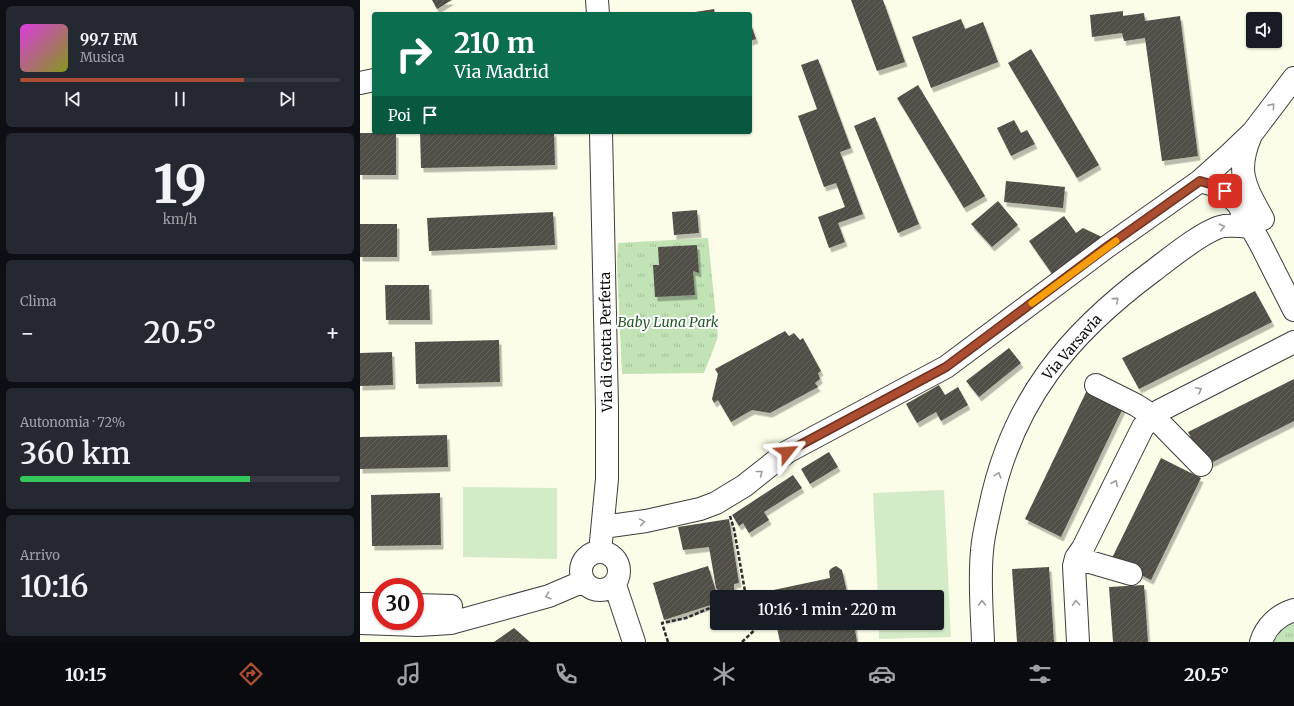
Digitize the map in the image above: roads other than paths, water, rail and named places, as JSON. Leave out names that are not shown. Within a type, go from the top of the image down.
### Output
[{"type":"street","points":[[597,0],[598,12]]},
{"type":"street","points":[[360,74],[372,75]]},
{"type":"street","points":[[603,527],[646,521],[700,509],[716,503],[744,486],[787,452],[946,367],[1108,246],[1200,181],[1252,132],[1294,78]]},
{"type":"street","points":[[360,83],[372,80]]},
{"type":"street","points":[[1252,132],[1247,144],[1242,171],[1249,193],[1292,295]]},
{"type":"street","name":"Via di Grotta Perfetta","points":[[600,552],[607,466],[601,134]]},
{"type":"street","points":[[1200,181],[1217,186],[1232,197],[1292,295]]},
{"type":"street","name":"Via Varsavia","points":[[982,642],[981,566],[983,540],[993,490],[1003,457],[1020,418],[1037,388],[1060,356],[1083,331],[1106,308],[1136,283],[1187,246],[1218,227],[1251,227]]},
{"type":"street","points":[[1078,642],[1074,566],[1076,558],[1083,548],[1143,427],[1159,410],[1294,342]]},
{"type":"street","points":[[1096,385],[1136,405],[1153,416],[1200,465]]},
{"type":"street","points":[[600,552],[614,557],[619,566],[620,575],[614,585],[604,591],[595,590],[587,586],[581,574],[582,564],[591,554],[600,552]]},
{"type":"street","points":[[1076,558],[1131,574]]},
{"type":"street","points":[[360,623],[404,625],[451,623],[549,596],[584,582]]},
{"type":"street","points":[[614,585],[634,642]]},
{"type":"street","points":[[360,605],[372,604]]},
{"type":"street","points":[[424,605],[451,606],[451,623]]},
{"type":"street","points":[[1260,638],[1278,617],[1294,610]]},
{"type":"park label","name":"Baby Luna Park","points":[[668,322]]}]
